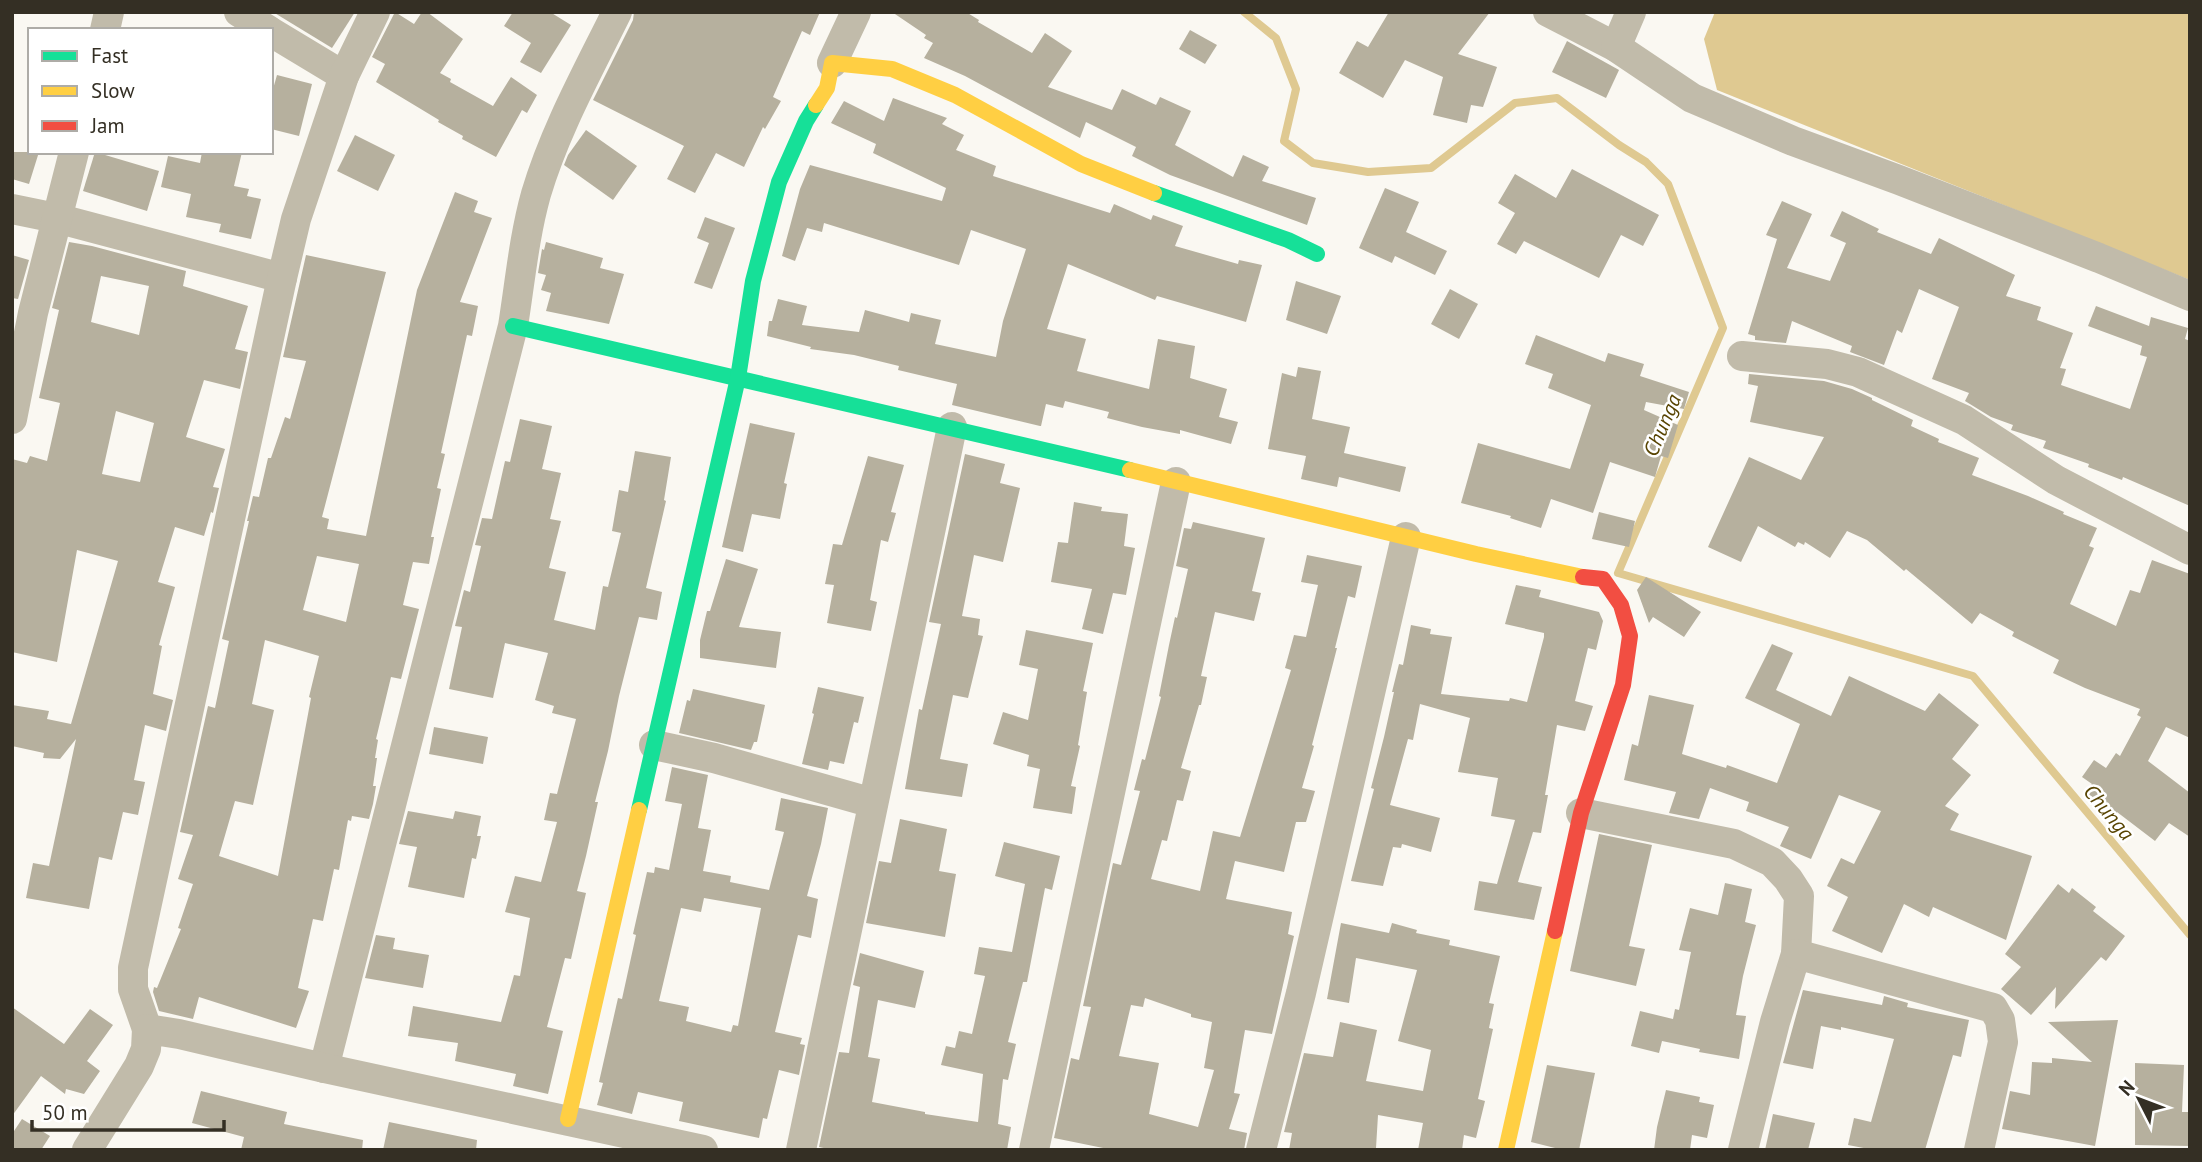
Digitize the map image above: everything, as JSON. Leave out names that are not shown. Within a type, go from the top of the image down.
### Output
[{"type":"street","points":[[239,12],[264,28]]},
{"type":"street","points":[[87,1150],[139,1066],[146,1049],[147,1029],[133,989],[133,968],[282,278],[296,219],[344,76],[374,12]]},
{"type":"street","points":[[324,1068],[513,326],[524,249],[536,194],[555,139],[617,12]]},
{"type":"street","points":[[568,1119],[738,379],[753,281],[779,182],[806,121],[827,88],[832,63],[856,12]]},
{"type":"street","points":[[1548,12],[1616,47],[1692,98],[1793,141],[1912,185],[2190,296]]},
{"type":"street","points":[[1616,47],[1631,12]]},
{"type":"street","points":[[273,33],[344,76]]},
{"type":"street","points":[[832,63],[880,67],[955,94],[1080,164],[1288,240],[1317,254]]},
{"type":"street","points":[[12,419],[33,313],[73,154]]},
{"type":"street","points":[[12,209],[56,218],[282,278]]},
{"type":"street","points":[[513,326],[952,426],[1406,537],[1603,579],[1621,605],[1630,636],[1623,685],[1581,813],[1506,1150]]},
{"type":"street","points":[[1742,356],[1827,364],[1858,372],[1965,420],[2056,480],[2190,551]]},
{"type":"street","points":[[801,1150],[952,426]]},
{"type":"street","points":[[1034,1150],[1176,482]]},
{"type":"street","points":[[1261,1150],[1301,993],[1406,537]]},
{"type":"street","points":[[654,745],[715,758],[873,803]]},
{"type":"street","points":[[1581,813],[1734,844],[1772,862],[1799,896],[1796,954],[1743,1150]]},
{"type":"street","points":[[1796,954],[1993,1008],[2000,1020],[2003,1042],[1979,1150]]},
{"type":"street","points":[[147,1029],[703,1150]]},
{"type":"shaded area","points":[[1715,12],[2190,12],[2190,280],[1717,90],[1704,39]]},
{"type":"building","points":[[273,12],[355,12],[332,48]]},
{"type":"building","points":[[395,12],[414,24],[422,12],[427,12],[463,39],[440,73],[451,79],[450,82],[493,106],[511,77],[537,95],[527,113],[522,110],[496,157],[462,139],[463,136],[438,122],[439,120],[376,82],[385,64],[372,57]]},
{"type":"building","points":[[513,12],[550,12],[571,25],[541,73],[520,62],[531,43],[504,26]]},
{"type":"building","points":[[634,12],[820,12],[810,35],[802,31],[773,97],[781,101],[765,129],[763,127],[744,167],[716,153],[695,193],[667,179],[684,146],[593,100],[633,20]]},
{"type":"building","points":[[892,12],[966,12],[979,20],[978,22],[1032,53],[1045,33],[1072,51],[1048,87],[1112,110],[1122,89],[1156,105],[1160,97],[1191,111],[1175,145],[1233,177],[1243,155],[1269,167],[1262,181],[1316,198],[1307,225],[1170,175],[1132,156],[1136,147],[1086,122],[1080,138],[965,76],[924,58],[933,43],[924,38],[926,35]]},
{"type":"building","points":[[1389,12],[1490,12],[1458,54],[1497,67],[1483,107],[1471,105],[1467,123],[1433,115],[1443,77],[1405,60],[1383,98],[1339,73],[1357,41],[1368,47]]},
{"type":"building","points":[[1190,30],[1217,45],[1205,64],[1179,49]]},
{"type":"building","points":[[1567,41],[1619,70],[1606,98],[1552,72]]},
{"type":"building","points":[[277,75],[312,84],[299,136],[273,130],[273,89]]},
{"type":"building","points":[[893,98],[947,118],[942,124],[964,135],[956,150],[996,166],[993,176],[1110,213],[1114,204],[1151,220],[1153,215],[1183,226],[1175,246],[1238,264],[1239,260],[1262,265],[1246,322],[1157,296],[1155,300],[1068,264],[1047,329],[1086,339],[1077,371],[1149,389],[1158,339],[1195,346],[1190,378],[1227,389],[1219,417],[1238,422],[1231,444],[1180,430],[1180,434],[1107,418],[1109,412],[1065,401],[1063,408],[1046,404],[1040,426],[952,405],[957,384],[898,370],[899,366],[854,355],[810,349],[811,347],[767,336],[769,321],[772,321],[778,299],[807,306],[802,325],[859,332],[865,310],[909,322],[911,313],[941,320],[935,344],[996,357],[1003,321],[1026,249],[971,230],[959,265],[824,223],[822,232],[807,228],[795,261],[782,256],[800,189],[810,165],[942,201],[946,188],[873,153],[876,144],[831,123],[844,101],[884,121]]},
{"type":"building","points":[[586,130],[637,166],[613,200],[564,165]]},
{"type":"building","points":[[355,135],[395,155],[378,191],[337,171]]},
{"type":"building","points":[[12,152],[38,154],[29,184],[12,179]]},
{"type":"building","points":[[94,154],[159,171],[147,211],[83,191]]},
{"type":"building","points":[[202,154],[242,154],[234,186],[249,189],[247,196],[261,199],[251,239],[219,232],[221,224],[186,217],[191,194],[161,187],[168,156],[200,163]]},
{"type":"building","points":[[1572,169],[1659,215],[1643,246],[1621,235],[1599,278],[1524,241],[1516,254],[1497,244],[1515,213],[1498,203],[1515,174],[1556,198]]},
{"type":"building","points":[[1385,188],[1419,202],[1406,232],[1447,251],[1435,275],[1395,256],[1392,263],[1359,248]]},
{"type":"building","points":[[455,192],[478,201],[474,212],[492,218],[460,302],[478,306],[472,336],[467,335],[441,453],[445,454],[437,488],[441,489],[431,537],[434,537],[429,564],[413,562],[403,605],[419,609],[401,679],[391,677],[376,739],[377,758],[373,786],[376,786],[373,804],[369,819],[352,816],[351,821],[348,820],[339,870],[334,869],[323,921],[313,919],[298,988],[309,991],[296,1028],[199,997],[193,1019],[159,1011],[154,987],[157,988],[181,929],[178,928],[193,884],[178,879],[193,835],[180,832],[208,706],[215,708],[229,641],[222,639],[247,521],[253,496],[259,497],[268,458],[271,458],[285,417],[290,419],[306,361],[283,357],[306,255],[386,272],[322,517],[329,519],[327,529],[366,536],[417,290]],"holes":[[[317,556],[359,564],[346,622],[303,610]],[[265,640],[319,656],[309,697],[311,698],[278,876],[219,856],[235,801],[253,805],[274,710],[252,704]]]},
{"type":"building","points":[[1782,201],[1812,214],[1787,268],[1830,281],[1846,243],[1830,236],[1842,211],[1879,229],[1877,232],[1931,254],[1939,238],[2015,275],[2006,296],[2041,307],[2037,320],[2073,333],[2060,368],[2066,369],[2061,385],[2130,409],[2147,357],[2140,355],[2142,346],[2088,326],[2096,306],[2149,326],[2151,317],[2188,328],[2185,339],[2190,341],[2190,506],[2123,477],[2122,480],[2088,467],[2089,464],[2043,448],[2046,441],[2011,430],[2013,425],[1991,417],[1965,401],[1969,393],[1932,379],[1959,307],[1919,289],[1902,333],[1897,330],[1884,365],[1850,352],[1852,346],[1792,321],[1786,343],[1755,340],[1755,336],[1748,334],[1777,239],[1766,235]]},
{"type":"building","points":[[705,217],[735,228],[712,289],[694,283],[709,243],[697,238]]},
{"type":"building","points":[[69,242],[186,271],[183,286],[248,306],[235,349],[248,352],[240,389],[204,380],[186,437],[225,449],[213,487],[219,488],[213,513],[211,512],[204,536],[175,527],[158,582],[175,587],[159,645],[162,646],[153,694],[173,700],[166,731],[145,725],[134,780],[145,782],[138,815],[123,812],[112,860],[99,857],[89,909],[26,898],[33,863],[49,866],[76,739],[60,759],[43,758],[44,753],[12,746],[12,705],[49,711],[47,719],[71,724],[118,561],[77,550],[57,662],[12,652],[12,459],[27,463],[30,456],[47,461],[60,403],[39,398],[59,310],[52,308]],"holes":[[[101,276],[149,286],[139,335],[91,322]],[[116,411],[154,423],[140,482],[102,474]]]},
{"type":"building","points":[[546,242],[603,258],[600,268],[624,274],[609,324],[546,311],[551,293],[541,290],[546,275],[538,273],[542,249],[544,250]]},
{"type":"building","points":[[12,255],[29,260],[18,299],[12,298]]},
{"type":"building","points":[[1296,281],[1341,296],[1327,334],[1286,320]]},
{"type":"building","points":[[1450,289],[1478,304],[1459,339],[1431,324]]},
{"type":"building","points":[[1536,335],[1605,362],[1608,353],[1644,364],[1640,376],[1689,392],[1684,409],[1646,402],[1644,410],[1678,425],[1668,458],[1661,456],[1655,477],[1610,462],[1593,513],[1551,499],[1541,528],[1510,518],[1511,516],[1461,503],[1478,443],[1570,469],[1591,405],[1548,388],[1553,374],[1525,364]]},
{"type":"building","points":[[1298,367],[1321,371],[1312,419],[1350,427],[1344,453],[1406,467],[1400,492],[1339,477],[1337,487],[1301,479],[1306,456],[1268,449],[1282,373],[1296,377]]},
{"type":"building","points":[[1749,374],[1824,381],[1852,389],[1913,420],[1911,426],[1939,439],[1938,442],[1979,458],[1972,475],[2028,496],[2097,528],[2089,546],[2094,548],[2070,604],[2116,626],[2130,590],[2140,593],[2152,560],[2190,574],[2190,738],[2166,727],[2148,761],[2190,793],[2190,837],[2169,823],[2155,841],[2117,812],[2114,817],[2083,795],[2092,784],[2082,777],[2094,760],[2106,768],[2116,753],[2120,756],[2141,717],[2137,715],[2140,709],[2053,673],[2059,660],[2012,636],[2014,632],[1980,613],[1972,624],[1867,540],[1847,531],[1830,558],[1805,542],[1804,545],[1798,542],[1795,547],[1758,526],[1741,562],[1708,547],[1749,457],[1801,480],[1824,437],[1750,422],[1758,386],[1748,384]]},
{"type":"building","points":[[520,419],[552,426],[542,469],[561,473],[550,519],[561,521],[549,568],[566,572],[554,620],[595,630],[603,586],[608,587],[621,533],[612,531],[619,490],[628,492],[635,451],[671,457],[664,500],[666,501],[646,588],[662,592],[657,620],[639,617],[619,696],[577,891],[586,893],[571,959],[565,958],[547,1027],[563,1031],[548,1094],[513,1086],[516,1074],[455,1061],[458,1043],[408,1036],[413,1006],[501,1022],[514,975],[520,976],[530,918],[505,912],[515,876],[541,882],[557,822],[544,820],[550,793],[557,794],[576,719],[552,713],[554,706],[535,700],[548,653],[505,643],[493,698],[449,689],[462,627],[455,626],[464,590],[470,592],[481,546],[475,545],[482,518],[492,519],[505,461],[510,462]]},
{"type":"building","points":[[750,423],[795,433],[784,483],[787,484],[780,519],[752,514],[743,552],[722,547]]},
{"type":"building","points":[[965,454],[1005,464],[1000,483],[1020,488],[1003,562],[974,555],[962,616],[980,619],[978,635],[983,636],[968,698],[953,695],[940,759],[968,764],[962,797],[905,789],[919,709],[922,710],[941,624],[929,622]]},
{"type":"building","points":[[868,456],[904,465],[891,512],[896,513],[888,542],[881,540],[870,600],[877,602],[871,631],[827,623],[834,585],[825,584],[833,544],[842,545]]},
{"type":"building","points":[[1074,502],[1102,507],[1101,511],[1128,514],[1124,546],[1135,548],[1126,595],[1113,593],[1103,634],[1082,629],[1092,589],[1051,582],[1058,542],[1068,543]]},
{"type":"building","points":[[1599,512],[1635,521],[1629,547],[1592,539]]},
{"type":"building","points":[[1193,522],[1265,538],[1252,591],[1261,593],[1254,621],[1215,612],[1201,676],[1207,677],[1201,705],[1181,768],[1191,771],[1183,801],[1177,800],[1167,841],[1162,840],[1151,879],[1200,891],[1213,831],[1240,837],[1291,670],[1285,668],[1294,635],[1306,637],[1318,585],[1301,582],[1307,555],[1362,566],[1355,598],[1348,596],[1302,788],[1315,791],[1306,822],[1296,822],[1284,872],[1235,861],[1226,899],[1292,912],[1288,934],[1294,936],[1272,1034],[1245,1030],[1234,1093],[1240,1094],[1229,1129],[1247,1133],[1244,1150],[1113,1150],[1054,1138],[1071,1058],[1079,1060],[1091,1007],[1083,1006],[1113,863],[1121,865],[1140,791],[1134,790],[1142,759],[1145,760],[1161,697],[1159,696],[1169,645],[1188,569],[1176,566],[1184,528],[1191,529]],"holes":[[[1145,998],[1191,1014],[1191,1017],[1212,1022],[1204,1068],[1214,1070],[1198,1127],[1149,1114],[1159,1063],[1119,1056],[1131,1005],[1143,1007]]]},
{"type":"building","points":[[726,559],[758,569],[739,627],[781,632],[776,668],[700,658],[700,640],[707,611],[710,611]]},
{"type":"building","points":[[1646,577],[1701,612],[1684,637],[1653,617],[1649,623],[1637,590]]},
{"type":"building","points":[[1516,585],[1541,590],[1539,597],[1599,612],[1603,621],[1596,650],[1588,648],[1575,701],[1593,706],[1585,731],[1557,725],[1541,833],[1533,832],[1518,882],[1542,887],[1534,920],[1474,910],[1479,881],[1497,884],[1515,820],[1491,816],[1498,778],[1458,772],[1470,718],[1420,704],[1413,740],[1408,739],[1390,805],[1440,818],[1431,852],[1402,844],[1401,848],[1393,847],[1383,886],[1351,881],[1374,789],[1371,788],[1392,692],[1399,664],[1403,665],[1411,625],[1431,629],[1430,634],[1452,637],[1441,694],[1509,701],[1510,698],[1527,702],[1544,633],[1505,624]]},
{"type":"building","points":[[1026,630],[1093,643],[1083,691],[1087,692],[1078,745],[1080,746],[1071,786],[1076,787],[1072,814],[1033,808],[1040,769],[1027,766],[1029,755],[993,744],[1003,712],[1028,720],[1038,669],[1019,665]]},
{"type":"building","points":[[1772,644],[1793,653],[1776,690],[1831,716],[1849,676],[1925,711],[1939,693],[1979,725],[1952,759],[1971,775],[1945,806],[1959,814],[1950,830],[2032,856],[2006,940],[1933,907],[1929,917],[1904,904],[1882,953],[1832,931],[1848,897],[1827,886],[1841,858],[1854,864],[1881,811],[1839,795],[1811,859],[1780,846],[1789,827],[1746,811],[1749,802],[1710,788],[1699,819],[1669,813],[1676,792],[1624,780],[1632,744],[1638,746],[1649,695],[1694,705],[1682,754],[1726,768],[1727,765],[1777,783],[1800,724],[1745,698]]},
{"type":"building","points":[[818,687],[864,697],[858,723],[854,722],[844,764],[830,761],[828,770],[802,764]]},
{"type":"building","points":[[693,689],[765,705],[757,742],[754,742],[751,750],[679,733],[687,700],[690,701]]},
{"type":"building","points":[[434,727],[488,737],[483,764],[429,754]]},
{"type":"building","points":[[672,767],[708,775],[698,828],[711,830],[703,871],[731,876],[730,882],[769,890],[784,832],[775,830],[781,798],[828,808],[807,896],[818,899],[811,938],[798,935],[775,1032],[802,1038],[800,1044],[805,1045],[799,1075],[779,1070],[767,1119],[763,1118],[759,1138],[679,1121],[683,1102],[638,1092],[632,1114],[597,1105],[603,1083],[599,1082],[618,998],[622,999],[647,872],[654,873],[655,867],[669,870],[682,804],[665,801]],"holes":[[[704,898],[761,908],[738,1026],[733,1025],[731,1032],[686,1021],[689,1007],[659,1001],[681,908],[701,912]]]},
{"type":"building","points":[[408,811],[453,819],[455,811],[481,816],[477,836],[481,836],[476,859],[472,858],[464,898],[408,887],[417,847],[399,844]]},
{"type":"building","points":[[900,819],[947,829],[939,871],[956,874],[945,937],[866,923],[879,861],[891,863]]},
{"type":"building","points":[[1599,834],[1652,845],[1629,946],[1645,949],[1636,986],[1570,971]]},
{"type":"building","points":[[1004,842],[1060,856],[1052,890],[1045,888],[1027,982],[1023,982],[1008,1042],[1016,1044],[1008,1080],[1003,1079],[998,1124],[1011,1127],[1007,1150],[833,1150],[819,1147],[839,1052],[849,1053],[860,987],[853,985],[860,953],[924,971],[915,1008],[878,1000],[868,1057],[880,1059],[872,1102],[978,1122],[983,1074],[941,1065],[946,1046],[955,1048],[959,1031],[972,1034],[985,976],[974,974],[979,947],[1012,952],[1025,884],[995,876]]},
{"type":"building","points":[[1725,883],[1752,889],[1745,922],[1756,925],[1736,1015],[1746,1016],[1739,1059],[1699,1052],[1700,1049],[1662,1041],[1659,1053],[1631,1046],[1640,1011],[1673,1019],[1675,1009],[1679,1010],[1691,952],[1679,950],[1690,908],[1718,915]]},
{"type":"building","points":[[2058,884],[2069,893],[2072,888],[2096,907],[2093,911],[2125,936],[2106,961],[2101,957],[2055,1009],[2056,987],[2031,1015],[2001,989],[2021,967],[2005,954]]},
{"type":"building","points":[[1341,923],[1389,933],[1392,923],[1417,930],[1416,933],[1450,940],[1449,945],[1500,956],[1489,1003],[1494,1004],[1489,1028],[1493,1029],[1478,1099],[1485,1101],[1476,1138],[1464,1135],[1462,1150],[1418,1150],[1423,1123],[1378,1115],[1376,1148],[1289,1150],[1292,1133],[1284,1132],[1304,1053],[1333,1057],[1340,1022],[1377,1030],[1366,1081],[1423,1091],[1431,1050],[1398,1041],[1417,970],[1356,958],[1349,1003],[1327,999]]},
{"type":"building","points":[[376,935],[395,938],[393,949],[429,955],[423,988],[365,978]]},
{"type":"building","points":[[1803,990],[1882,1005],[1884,996],[1908,1003],[1907,1007],[1969,1020],[1961,1057],[1953,1055],[1925,1150],[1874,1150],[1848,1145],[1854,1118],[1871,1122],[1894,1039],[1841,1027],[1841,1030],[1821,1026],[1813,1069],[1783,1063]]},
{"type":"building","points":[[12,1007],[64,1044],[90,1009],[113,1025],[87,1061],[100,1071],[84,1094],[66,1089],[65,1094],[41,1076],[12,1116]]},
{"type":"building","points":[[2118,1020],[2095,1146],[2002,1129],[2010,1091],[2030,1095],[2032,1062],[2052,1063],[2052,1058],[2092,1062],[2048,1022]]},
{"type":"building","points":[[2135,1063],[2184,1065],[2182,1112],[2190,1112],[2190,1146],[2135,1145]]},
{"type":"building","points":[[1547,1065],[1595,1073],[1579,1150],[1563,1150],[1531,1142]]},
{"type":"building","points":[[1666,1090],[1700,1097],[1699,1102],[1714,1105],[1707,1138],[1692,1135],[1690,1150],[1654,1150]]},
{"type":"building","points":[[201,1091],[287,1112],[284,1124],[363,1140],[362,1150],[241,1150],[244,1137],[192,1123]]},
{"type":"building","points":[[1773,1114],[1815,1123],[1808,1150],[1765,1150]]},
{"type":"building","points":[[22,1119],[50,1136],[41,1150],[12,1150],[12,1134]]},
{"type":"building","points":[[389,1122],[477,1140],[476,1150],[383,1150]]},
{"type":"waterway","name":"Chunga","points":[[1244,12],[1276,38],[1296,89],[1284,141],[1313,163],[1368,172],[1431,168],[1515,103],[1557,98],[1646,162],[1668,184],[1723,328],[1618,573],[1973,676],[2190,935]]},
{"type":"traffic: fast","points":[[639,810],[738,378],[753,281],[779,182],[816,105]]},
{"type":"traffic: fast","points":[[1154,193],[1288,240],[1317,254]]},
{"type":"traffic: fast","points":[[513,326],[1130,470]]},
{"type":"traffic: slow","points":[[816,105],[827,88],[832,63],[892,69],[955,95],[1081,164],[1154,193]]},
{"type":"traffic: slow","points":[[1130,470],[1476,554],[1583,577]]},
{"type":"traffic: slow","points":[[568,1119],[639,810]]},
{"type":"traffic: slow","points":[[1506,1150],[1555,931]]},
{"type":"traffic: jam","points":[[1555,931],[1581,813],[1623,685],[1630,636],[1621,605],[1603,579],[1583,577]]}]
